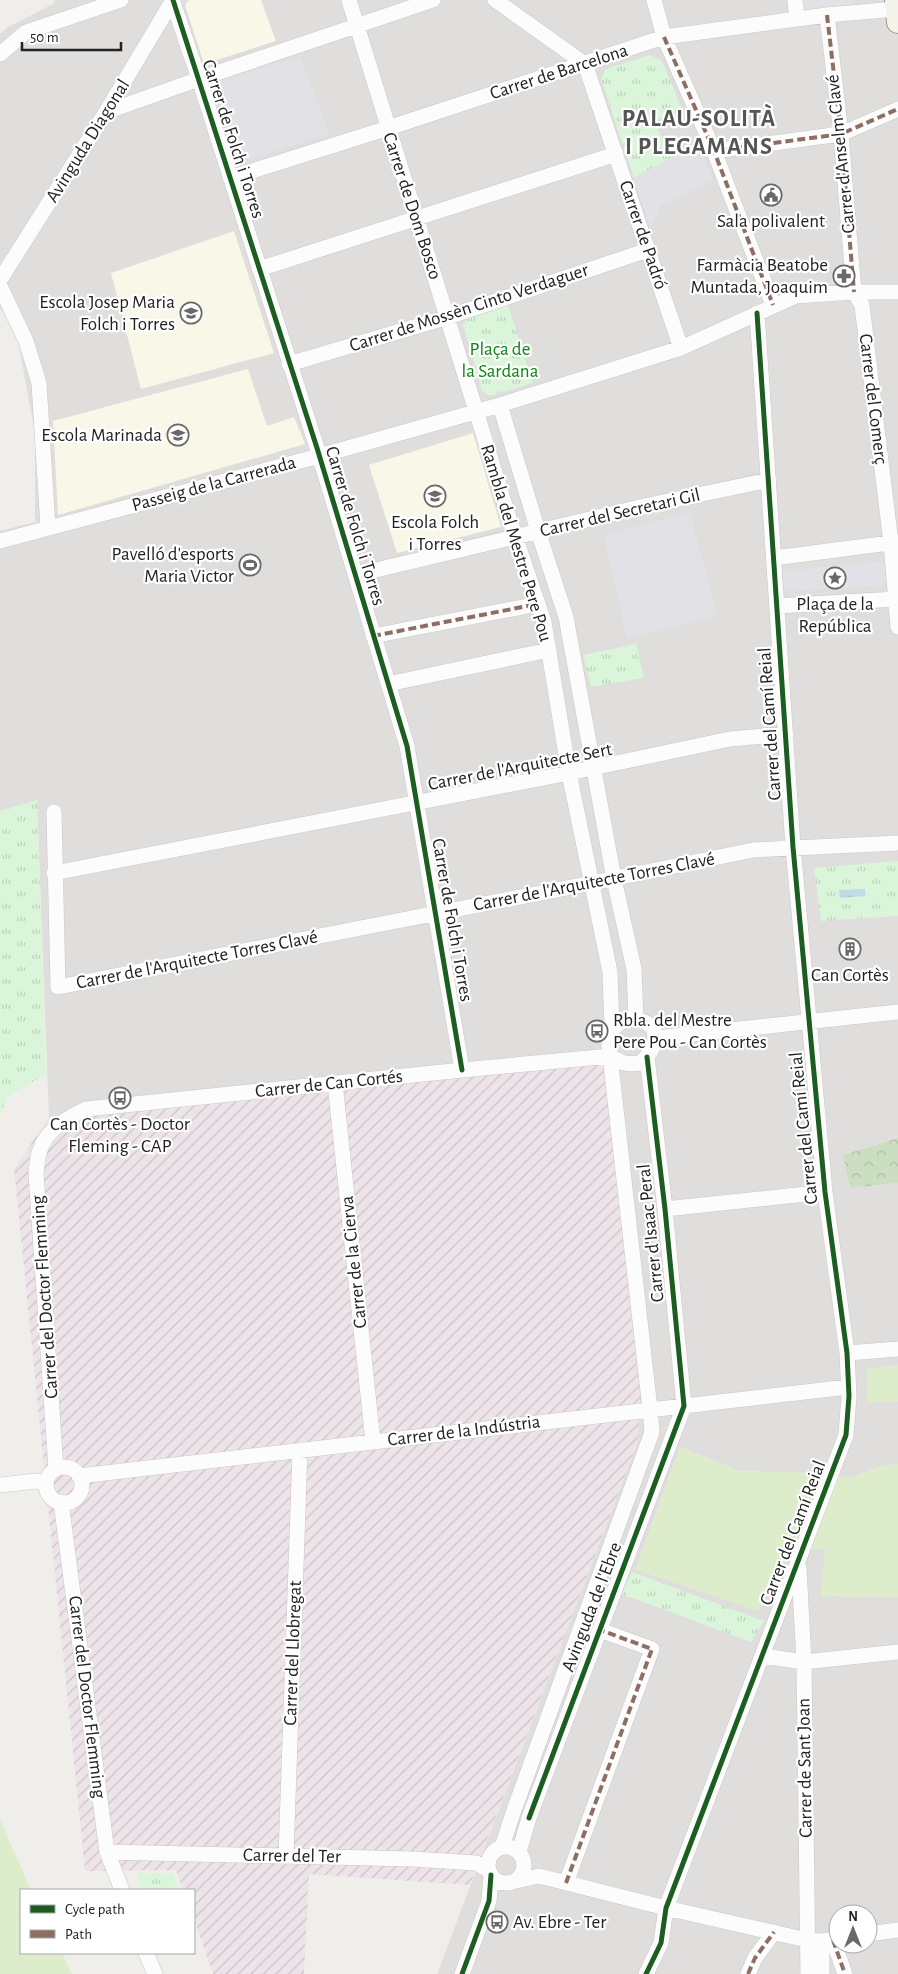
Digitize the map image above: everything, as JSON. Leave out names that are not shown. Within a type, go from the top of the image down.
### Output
[{"type":"street","points":[[0,54],[26,32],[121,0]]},
{"type":"street","name":"Carrer de Dom Bosco","points":[[348,0],[358,26],[476,412]]},
{"type":"street","points":[[106,112],[434,0]]},
{"type":"street","points":[[495,0],[585,64]]},
{"type":"street","points":[[654,0],[664,37],[714,151],[773,305]]},
{"type":"street","points":[[795,0],[797,19]]},
{"type":"street","name":"Carrer de Folch i Torres","points":[[173,1],[319,456],[407,746],[462,1070]]},
{"type":"street","name":"Avinguda Diagonal","points":[[0,280],[106,112],[173,1]]},
{"type":"street","name":"Carrer de Barcelona","points":[[230,178],[664,37],[827,15],[855,6],[897,10]]},
{"type":"street","name":"Carrer d'Anselm Clavé","points":[[827,15],[841,134],[854,292]]},
{"type":"street","name":"Carrer de Padró","points":[[585,64],[681,348]]},
{"type":"street","points":[[714,151],[841,134],[898,108]]},
{"type":"street","points":[[259,268],[616,154]]},
{"type":"street","name":"Carrer de Mossèn Cinto Verdaguer","points":[[289,364],[448,317],[648,250]]},
{"type":"street","name":"Passeig de la Carrerada","points":[[854,292],[898,282]]},
{"type":"street","points":[[0,286],[26,341],[39,383],[48,528]]},
{"type":"street","name":"Passeig de la Carrerada","points":[[854,292],[898,299]]},
{"type":"street","name":"Passeig de la Carrerada","points":[[0,541],[319,456],[500,405],[681,348],[796,296],[854,292],[898,292]]},
{"type":"street","name":"Carrer del Comerç","points":[[854,292],[862,305],[894,543],[898,627]]},
{"type":"street","name":"Carrer del Camí Reial","points":[[646,1974],[661,1943],[666,1908],[846,1435],[847,1353],[825,1192],[793,847],[757,313]]},
{"type":"street","name":"Rambla del Mestre Pere Pou","points":[[500,405],[566,617],[614,879],[634,969],[636,1020]]},
{"type":"street","name":"Rambla del Mestre Pere Pou","points":[[476,412],[544,622],[569,773],[610,972],[612,1029]]},
{"type":"street","name":"Carrer del Secretari Gil","points":[[355,574],[769,480]]},
{"type":"street","points":[[774,558],[894,543]]},
{"type":"street","points":[[777,606],[896,599]]},
{"type":"street","points":[[373,636],[538,604]]},
{"type":"street","points":[[388,684],[549,650]]},
{"type":"street","name":"Carrer de l'Arquitecte Sert","points":[[54,873],[569,773],[730,739],[786,734]]},
{"type":"street","points":[[54,812],[54,873]]},
{"type":"street","name":"Carrer de l'Arquitecte Torres Clavé","points":[[54,873],[58,986],[614,879],[753,850],[898,843]]},
{"type":"street","points":[[656,1038],[898,1012]]},
{"type":"street","points":[[627,1019],[636,1020],[654,1029],[656,1038],[654,1049],[640,1062],[633,1064],[618,1062],[610,1056],[608,1038],[612,1029],[619,1022],[627,1019]]},
{"type":"street","name":"Carrer de Can Cortés","points":[[53,1129],[69,1117],[86,1110],[610,1056]]},
{"type":"street","name":"Carrer d'Isaac Peral","points":[[610,1056],[650,1409]]},
{"type":"street","name":"Carrer d'Isaac Peral","points":[[647,1057],[665,1209],[684,1406]]},
{"type":"street","name":"Carrer de la Cierva","points":[[335,1083],[373,1442]]},
{"type":"street","name":"Carrer del Doctor Flemming","points":[[53,1129],[40,1149],[36,1173],[56,1468]]},
{"type":"street","points":[[665,1209],[825,1192]]},
{"type":"street","points":[[847,1353],[898,1348]]},
{"type":"street","name":"Carrer de la Indústria","points":[[79,1476],[650,1409],[848,1388]]},
{"type":"street","name":"Avinguda de l'Ebre","points":[[489,1901],[523,1873],[522,1857],[529,1818],[684,1406]]},
{"type":"street","name":"Avinguda de l'Ebre","points":[[502,1847],[652,1432],[650,1409]]},
{"type":"street","name":"Carrer del Llobregat","points":[[286,1856],[300,1450]]},
{"type":"street","points":[[56,1468],[71,1468],[79,1476],[82,1482],[80,1492],[73,1500],[62,1502],[50,1495],[46,1484],[50,1473],[56,1468]]},
{"type":"street","points":[[0,1486],[37,1481],[46,1484]]},
{"type":"street","name":"Carrer del Doctor Flemming","points":[[62,1502],[107,1852],[122,1889]]},
{"type":"street","name":"Carrer de Sant Joan","points":[[798,1562],[825,1940],[822,1974]]},
{"type":"street","points":[[566,1883],[652,1649],[600,1630]]},
{"type":"street","points":[[763,1656],[804,1662],[894,1656]]},
{"type":"street","points":[[540,1876],[522,1857],[508,1847],[496,1849],[486,1867],[494,1880],[510,1882],[540,1876],[666,1908],[774,1932],[825,1940],[845,1974]]},
{"type":"street","name":"Carrer del Ter","points":[[107,1852],[413,1859],[486,1867]]},
{"type":"street","name":"Avinguda de l'Ebre","points":[[462,1974],[489,1901],[486,1867]]},
{"type":"street","points":[[878,1933],[898,1930]]},
{"type":"street","points":[[748,1974],[755,1958],[774,1932]]},
{"type":"street","name":"Carrer de Sant Joan","points":[[808,1974],[825,1940]]},
{"type":"street","points":[[146,1954],[154,1974]]},
{"type":"shaded area","points":[[55,0],[898,0],[898,1138],[844,1155],[850,1188],[898,1183],[898,1365],[866,1369],[890,1401],[898,1401],[898,1464],[879,1467],[851,1478],[810,1473],[740,1471],[680,1447],[636,1569],[758,1611],[790,1548],[826,1549],[822,1596],[898,1597],[898,1974],[437,1974],[638,1441],[640,1397],[604,1063],[49,1117],[37,801],[0,811],[0,531],[35,522],[35,434],[16,329],[5,312],[0,309],[0,34],[8,27],[53,4]]},
{"type":"shaded area","points":[[189,0],[261,0],[276,41],[204,64],[185,5]]},
{"type":"shaded area","points":[[795,0],[854,0],[856,12],[797,19]]},
{"type":"shaded area","points":[[300,56],[329,134],[248,160],[235,155],[216,94],[219,81]]},
{"type":"shaded area","points":[[699,145],[713,180],[661,205],[650,227],[634,178],[672,157]]},
{"type":"shaded area","name":"Escola Josep Maria Folch i Torres","points":[[234,231],[274,353],[141,389],[111,273]]},
{"type":"shaded area","name":"Escola Marinada","points":[[248,369],[267,426],[294,417],[305,444],[58,515],[53,421]]},
{"type":"shaded area","name":"Escola Folch i Torres","points":[[473,433],[501,527],[397,553],[369,465]]},
{"type":"shaded area","points":[[690,513],[717,616],[627,638],[604,535]]},
{"type":"shaded area","name":"Plaça de la República","points":[[885,561],[886,586],[785,591],[783,571]]},
{"type":"shaded area","points":[[604,1063],[640,1397],[638,1441],[470,1885],[309,1874],[304,1974],[213,1974],[195,1922],[195,1889],[183,1889],[176,1870],[85,1871],[14,1169],[49,1117]]},
{"type":"green space","points":[[650,55],[662,61],[681,107],[654,122],[672,157],[634,178],[601,79],[606,69]]},
{"type":"green space","name":"Plaça de la Sardana","points":[[508,305],[533,383],[490,396],[482,391],[463,325],[467,319]]},
{"type":"green space","points":[[636,644],[644,678],[591,687],[583,655]]},
{"type":"green space","points":[[37,800],[46,1074],[7,1097],[0,1116],[0,811]]},
{"type":"green space","points":[[898,861],[898,916],[821,921],[814,868]]},
{"type":"green space","points":[[898,1138],[898,1183],[850,1188],[843,1155]]},
{"type":"green space","points":[[898,1365],[898,1401],[867,1402],[866,1369]]},
{"type":"green space","points":[[680,1447],[740,1471],[810,1473],[851,1478],[879,1467],[898,1464],[898,1597],[821,1596],[825,1549],[790,1548],[758,1611],[636,1570]]},
{"type":"green space","points":[[632,1572],[764,1621],[751,1642],[622,1594]]},
{"type":"green space","points":[[0,1820],[31,1889],[20,1889],[20,1954],[62,1954],[72,1974],[0,1974]]},
{"type":"green space","points":[[136,1873],[173,1873],[179,1889],[143,1889]]},
{"type":"water","points":[[865,889],[865,896],[840,898],[839,890]]},
{"type":"marked path","points":[[827,15],[841,134],[854,292]]},
{"type":"marked path","points":[[664,37],[714,151],[773,305]]},
{"type":"marked path","points":[[714,151],[841,134],[898,109]]},
{"type":"marked path","points":[[373,636],[538,604]]},
{"type":"marked path","points":[[566,1883],[652,1649],[600,1630]]},
{"type":"marked path","points":[[748,1974],[755,1958],[774,1932]]},
{"type":"marked path","points":[[838,1954],[845,1974]]},
{"type":"cycle path","points":[[173,0],[317,448],[407,746],[462,1070]]},
{"type":"cycle path","points":[[646,1974],[661,1943],[666,1908],[846,1435],[849,1396],[847,1353],[825,1192],[793,847],[757,313]]},
{"type":"cycle path","points":[[529,1818],[684,1406],[665,1209],[647,1057]]},
{"type":"cycle path","points":[[462,1974],[489,1901],[491,1875]]},
{"type":"place","name":"Sala polivalent","points":[[771,195]]},
{"type":"place","name":"Farmàcia Beatobe Muntada, Joaquim","points":[[844,276]]},
{"type":"place","name":"Escola Josep Maria Folch i Torres","points":[[191,313]]},
{"type":"place","name":"Escola Marinada","points":[[178,435]]},
{"type":"place","name":"Escola Folch i Torres","points":[[435,496]]},
{"type":"place","name":"Pavelló d'esports Maria Victor","points":[[250,565]]},
{"type":"place","name":"Plaça de la República","points":[[835,578]]},
{"type":"place","name":"Can Cortès","points":[[850,949]]},
{"type":"place","name":"Rbla. del Mestre Pere Pou - Can Cortès","points":[[597,1031]]},
{"type":"place","name":"Can Cortès - Doctor Fleming - CAP","points":[[120,1098]]},
{"type":"place","name":"Av. Ebre - Ter","points":[[497,1922]]},
{"type":"district","name":"PALAU-SOLITÀ I PLEGAMANS","points":[[699,133]]}]
